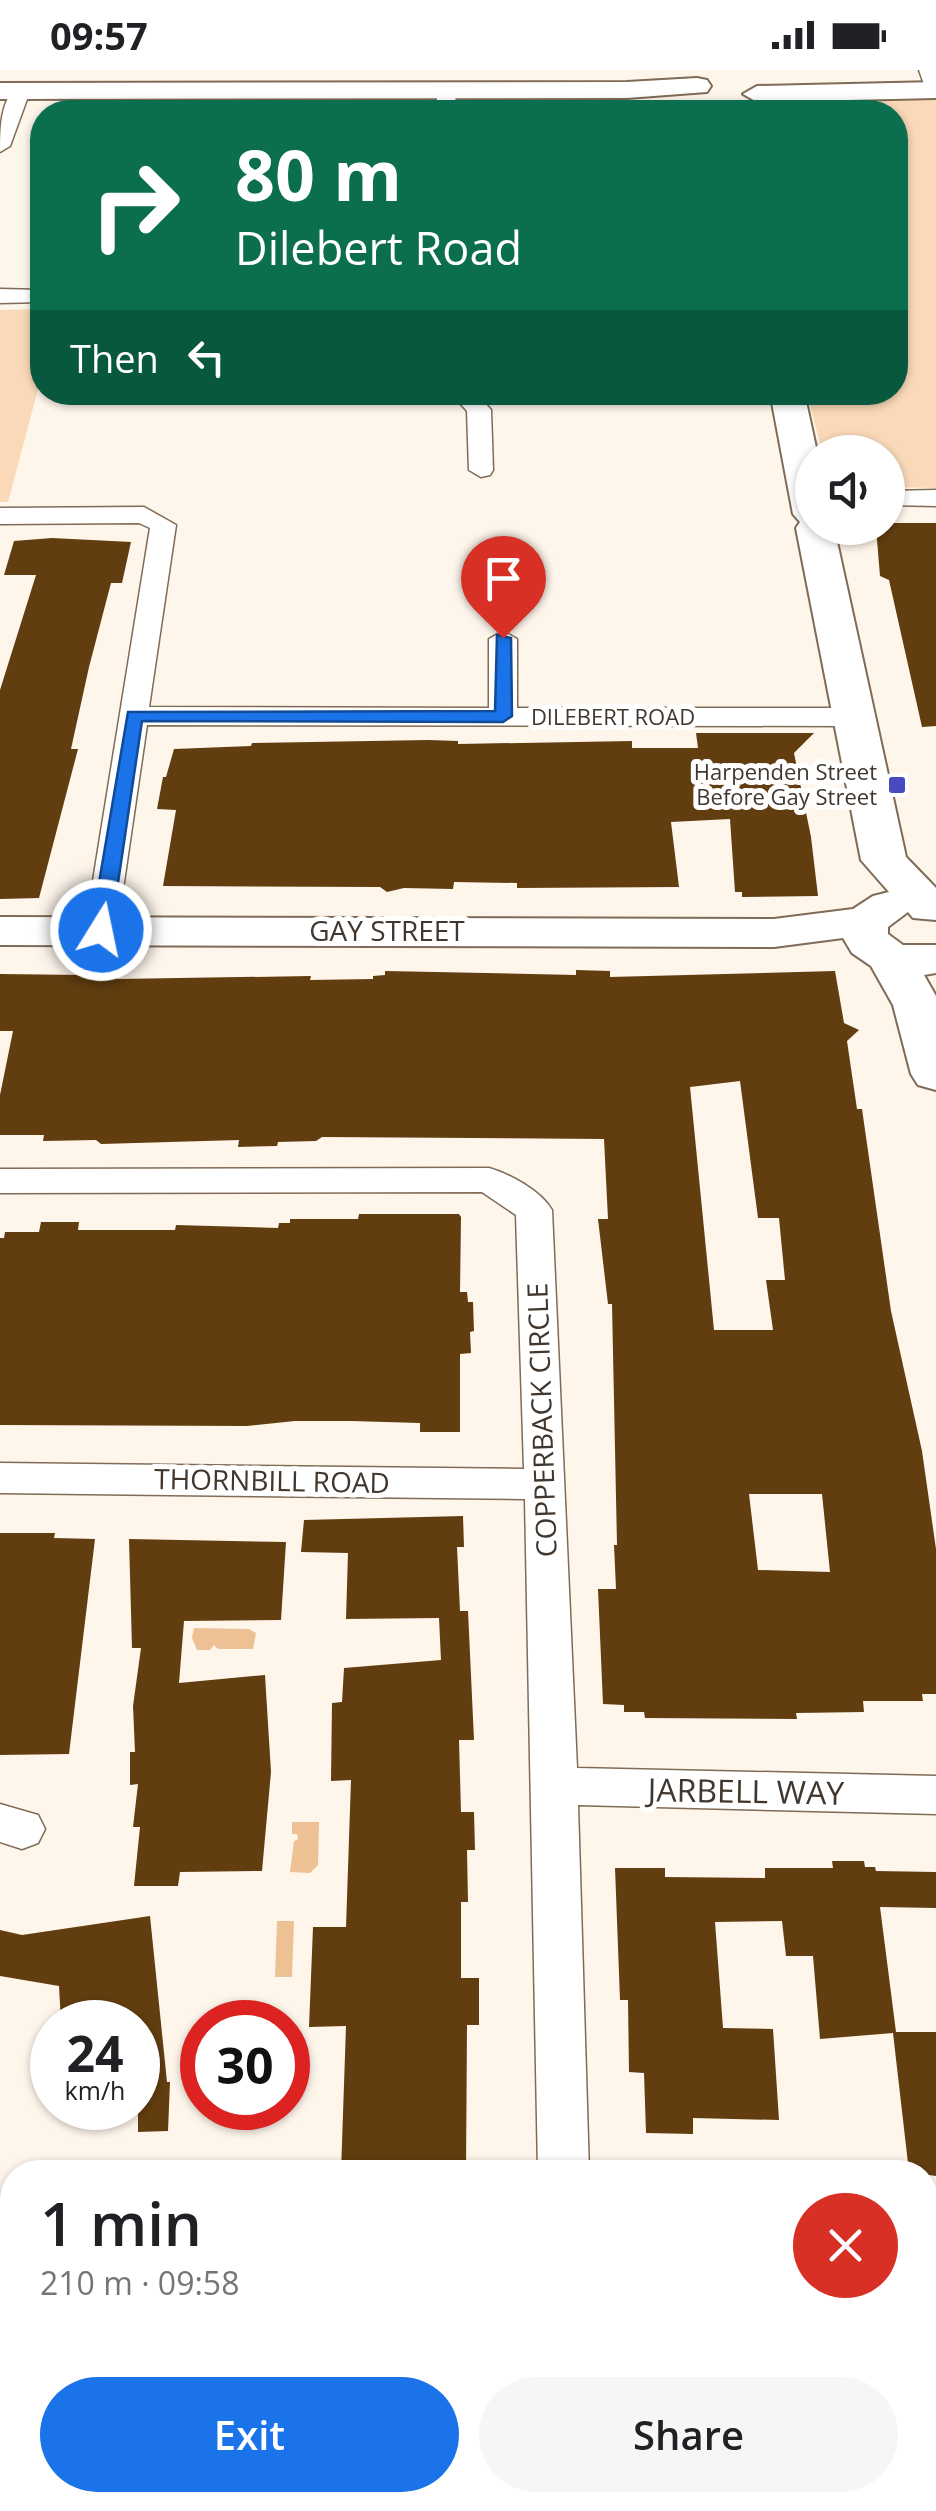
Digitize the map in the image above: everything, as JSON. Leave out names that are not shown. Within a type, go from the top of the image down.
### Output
[{"type":"street","points":[[476,100],[627,90],[936,90],[928,70]]},
{"type":"street","points":[[0,146],[11,90],[374,100]]},
{"type":"street","points":[[0,296],[30,296]]},
{"type":"street","points":[[475,405],[480,410],[481,470]]},
{"type":"street","points":[[790,405],[796,435]]},
{"type":"street","points":[[905,498],[936,498]]},
{"type":"street","points":[[0,516],[144,516],[163,525],[101,930]]},
{"type":"street","points":[[819,545],[884,860],[899,953],[936,1074]]},
{"type":"street","points":[[503,638],[503,716]]},
{"type":"street","name":"DILEBERT ROAD","points":[[134,716],[852,717]]},
{"type":"street","points":[[884,860],[932,909]]},
{"type":"street","name":"GAY STREET","points":[[0,931],[774,932],[899,953],[898,905],[932,909]]},
{"type":"street","name":"COPPERBACK CIRCLE","points":[[0,1181],[489,1180],[534,1210],[555,1786],[554,1874],[564,2160]]},
{"type":"street","name":"THORNBILL ROAD","points":[[0,1478],[543,1484]]},
{"type":"street","name":"JARBELL WAY","points":[[555,1786],[936,1795]]},
{"type":"shaded area","points":[[887,97],[936,100],[936,488],[905,487],[905,435],[818,435],[810,405],[908,405],[908,100],[789,100]]},
{"type":"shaded area","points":[[30,309],[30,405],[34,405],[8,502],[0,502],[0,310]]},
{"type":"shaded area","points":[[194,1628],[249,1629],[256,1633],[253,1649],[218,1649],[214,1645],[210,1650],[197,1650],[192,1638]]},
{"type":"shaded area","points":[[292,1822],[319,1822],[318,1865],[310,1873],[290,1872],[294,1841],[298,1839],[297,1834],[292,1834]]},
{"type":"shaded area","points":[[277,1921],[294,1921],[292,1977],[275,1977]]},
{"type":"building","points":[[905,523],[936,523],[936,726],[922,727],[889,580],[880,576],[877,545],[905,545]]},
{"type":"building","points":[[52,538],[131,542],[122,583],[111,583],[89,667],[71,749],[78,749],[39,898],[0,899],[0,690],[36,575],[4,575],[14,541]]},
{"type":"building","points":[[696,733],[814,733],[794,753],[818,896],[742,897],[742,892],[735,892],[730,819],[671,822],[679,887],[517,888],[517,883],[454,882],[453,889],[404,888],[387,892],[380,887],[163,886],[176,810],[157,809],[174,749],[252,743],[428,740],[458,744],[632,741],[632,748],[698,748]]},
{"type":"building","points":[[95,969],[119,970],[117,979],[311,976],[310,980],[373,979],[385,975],[385,971],[576,975],[576,970],[610,971],[610,977],[835,971],[844,1023],[859,1030],[847,1041],[857,1109],[862,1109],[891,1311],[922,1451],[936,1549],[936,1694],[922,1694],[923,1701],[863,1701],[864,1712],[796,1713],[797,1719],[645,1718],[644,1712],[624,1712],[624,1705],[603,1704],[598,1589],[616,1589],[617,1545],[612,1304],[608,1304],[598,1219],[608,1219],[604,1139],[322,1137],[316,1141],[278,1142],[277,1146],[238,1147],[239,1140],[101,1144],[96,1140],[43,1141],[44,1135],[0,1135],[0,1095],[13,1031],[0,1031],[0,974],[85,975]],"holes":[[[740,1081],[758,1218],[779,1218],[785,1280],[766,1280],[773,1330],[714,1330],[690,1087]],[[749,1494],[822,1494],[830,1572],[758,1570]]]},
{"type":"building","points":[[359,1214],[461,1217],[460,1292],[467,1292],[468,1302],[473,1302],[474,1331],[470,1332],[471,1353],[460,1354],[460,1432],[420,1432],[420,1423],[351,1421],[247,1426],[0,1425],[0,1238],[4,1238],[5,1232],[39,1232],[41,1222],[79,1222],[78,1230],[175,1230],[176,1225],[278,1228],[279,1223],[290,1223],[290,1219],[358,1219]]},
{"type":"building","points":[[463,1516],[464,1547],[457,1547],[460,1611],[468,1611],[474,1740],[459,1740],[461,1812],[474,1812],[475,1850],[467,1850],[468,1902],[461,1902],[461,1978],[479,1978],[479,2025],[467,2025],[466,2160],[341,2160],[346,2026],[310,2027],[313,1927],[346,1927],[351,1780],[331,1781],[332,1703],[342,1702],[344,1668],[441,1660],[439,1618],[346,1619],[348,1553],[301,1552],[304,1520]]},
{"type":"building","points":[[0,1533],[55,1533],[54,1538],[95,1539],[69,1754],[0,1755]]},
{"type":"building","points":[[129,1539],[286,1542],[281,1620],[184,1621],[179,1683],[265,1675],[271,1772],[262,1871],[180,1872],[178,1886],[134,1886],[140,1827],[133,1827],[138,1784],[130,1785],[130,1752],[135,1752],[133,1706],[141,1648],[132,1648]]},
{"type":"building","points":[[832,1861],[864,1861],[865,1867],[875,1867],[876,1871],[936,1872],[936,1908],[880,1907],[896,2032],[936,2032],[936,2160],[908,2160],[893,2033],[820,2039],[813,1956],[786,1956],[782,1921],[715,1922],[723,2028],[773,2029],[779,2120],[693,2118],[693,2134],[646,2133],[644,2073],[629,2072],[628,2000],[620,2000],[615,1868],[665,1868],[665,1877],[765,1878],[765,1868],[833,1868]]},
{"type":"building","points":[[150,1916],[159,2000],[60,2000],[59,1986],[0,1976],[0,1930],[22,1935]]},
{"type":"building","points":[[160,2014],[170,2082],[168,2131],[138,2132],[160,2130]]},
{"type":"place","name":"Harpenden Street Before Gay Street","points":[[897,785]]},
{"type":"route","points":[[101,930],[134,716],[503,716],[503,638]]}]
